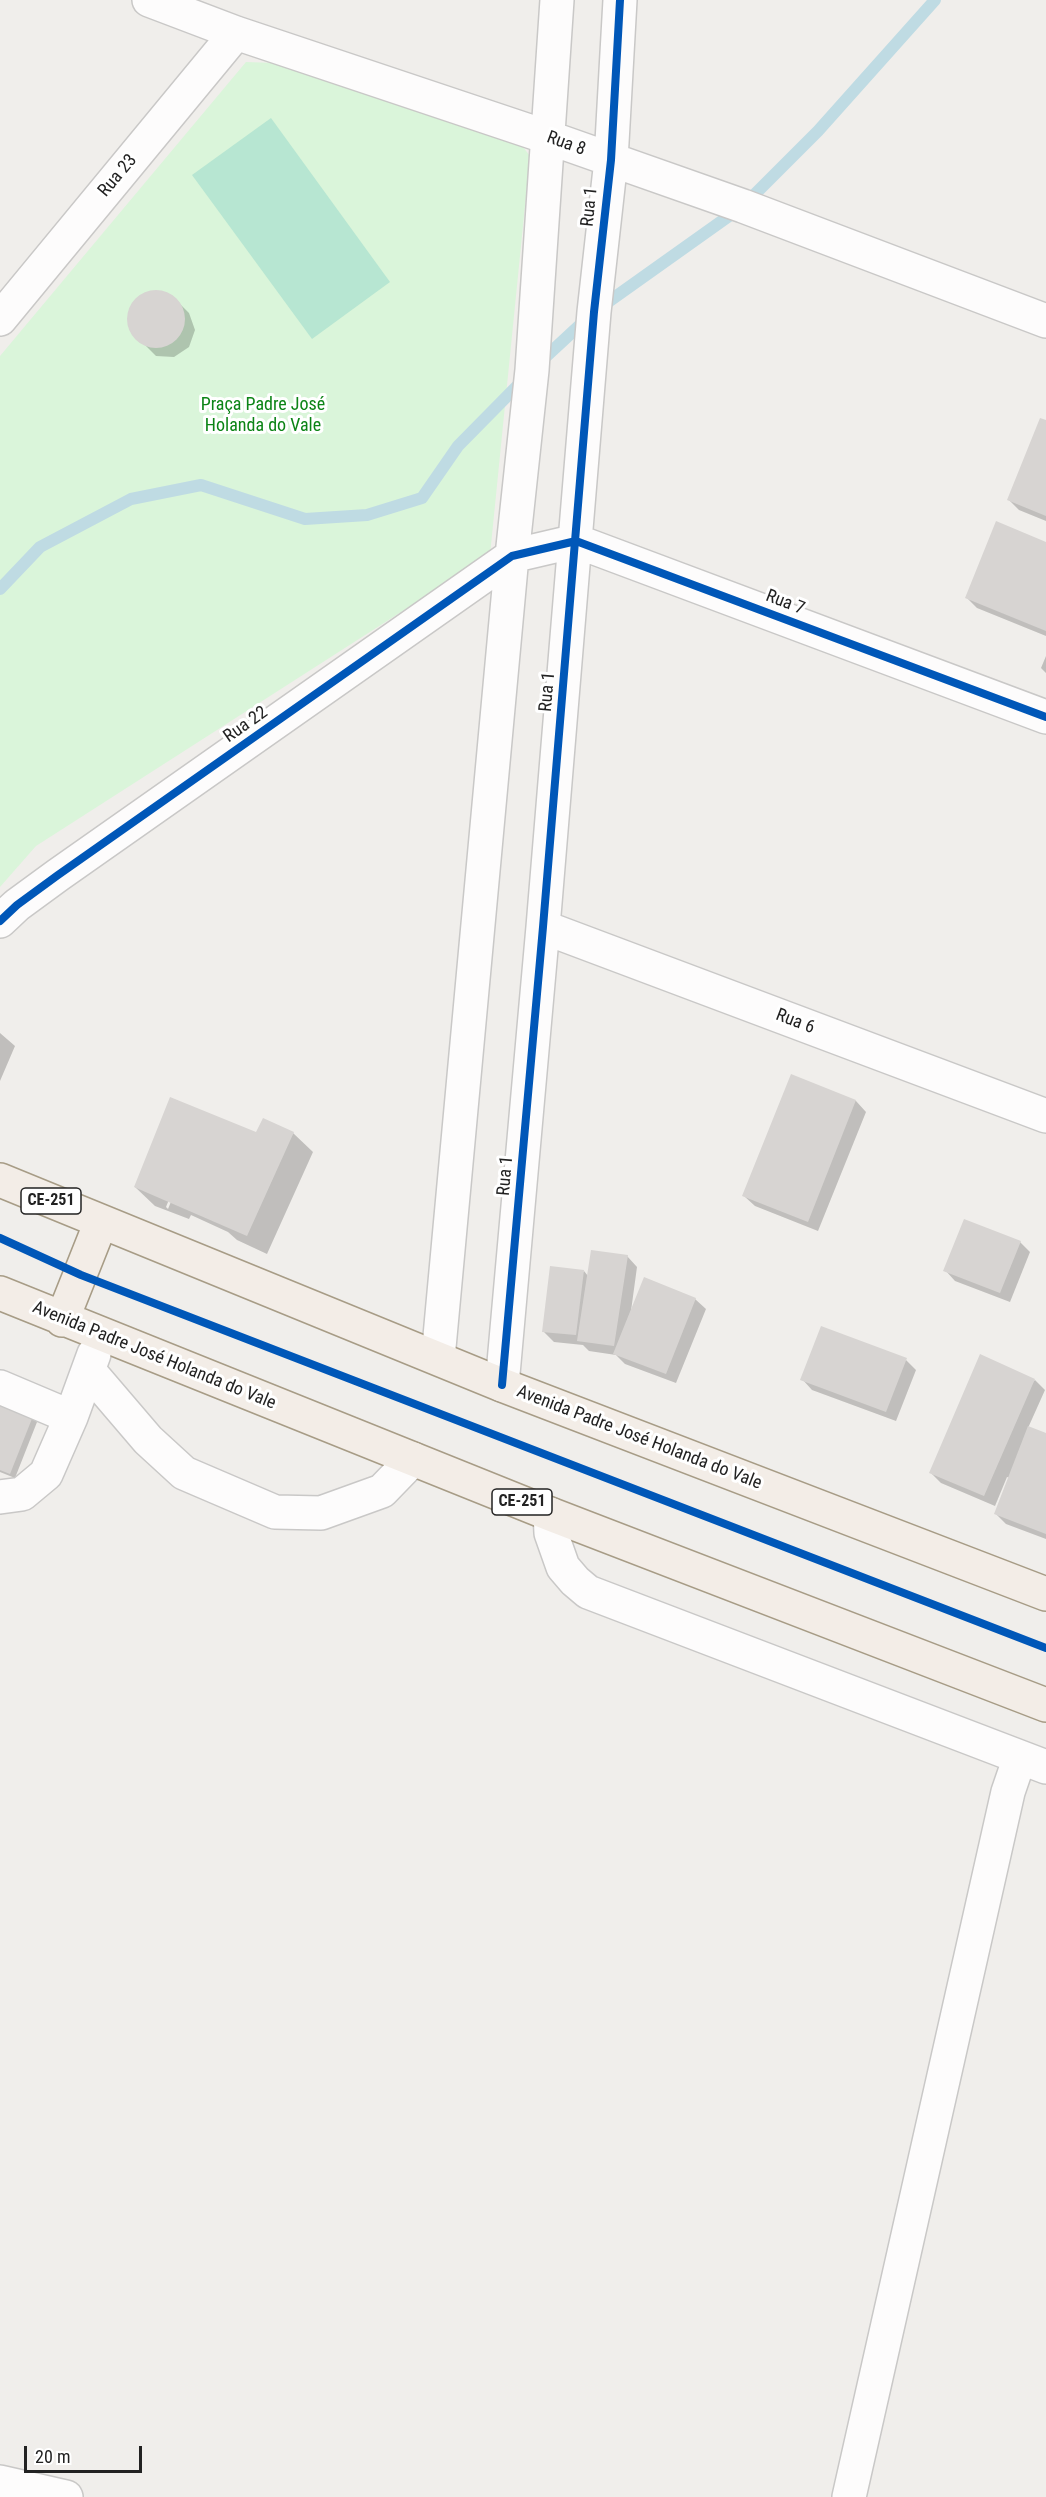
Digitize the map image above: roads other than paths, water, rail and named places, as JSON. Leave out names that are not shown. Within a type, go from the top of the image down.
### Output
[{"type":"main road","name":"Avenida Padre José Holanda do Vale","points":[[0,1180],[502,1385],[1046,1594]]},
{"type":"main road","points":[[62,1320],[101,1222]]},
{"type":"main road","name":"Avenida Padre José Holanda do Vale","points":[[0,1293],[99,1335],[550,1514],[1046,1705]]},
{"type":"street","name":"Rua 8","points":[[149,0],[236,33],[547,137],[743,206],[1046,321]]},
{"type":"street","points":[[438,1358],[512,556],[532,370],[557,0]]},
{"type":"street","name":"Rua 1","points":[[502,1385],[594,312],[611,160],[620,0]]},
{"type":"street","name":"Rua 23","points":[[0,318],[236,33]]},
{"type":"street","points":[[512,556],[576,541]]},
{"type":"street","name":"Rua 7","points":[[576,541],[1046,717]]},
{"type":"street","name":"Rua 22","points":[[0,921],[58,875],[512,556]]},
{"type":"street","name":"Rua 6","points":[[543,927],[1046,1116]]},
{"type":"street","points":[[0,1497],[22,1494],[46,1474],[89,1371],[99,1335]]},
{"type":"street","points":[[89,1371],[148,1440],[184,1473],[275,1512],[321,1514],[382,1491],[413,1459]]},
{"type":"street","points":[[0,1387],[71,1418]]},
{"type":"street","points":[[550,1514],[551,1533],[563,1567],[588,1592],[1033,1762],[1008,1792],[849,2497]]},
{"type":"street","points":[[0,2482],[66,2497]]},
{"type":"waterway","points":[[539,363],[594,312],[743,206],[818,131],[935,0]]},
{"type":"waterway","points":[[0,589],[40,547],[131,499],[201,485],[305,519],[367,515],[422,498],[458,446],[525,378]]},
{"type":"park label","name":"Praça Padre José Holanda do Vale","points":[[263,415]]}]
